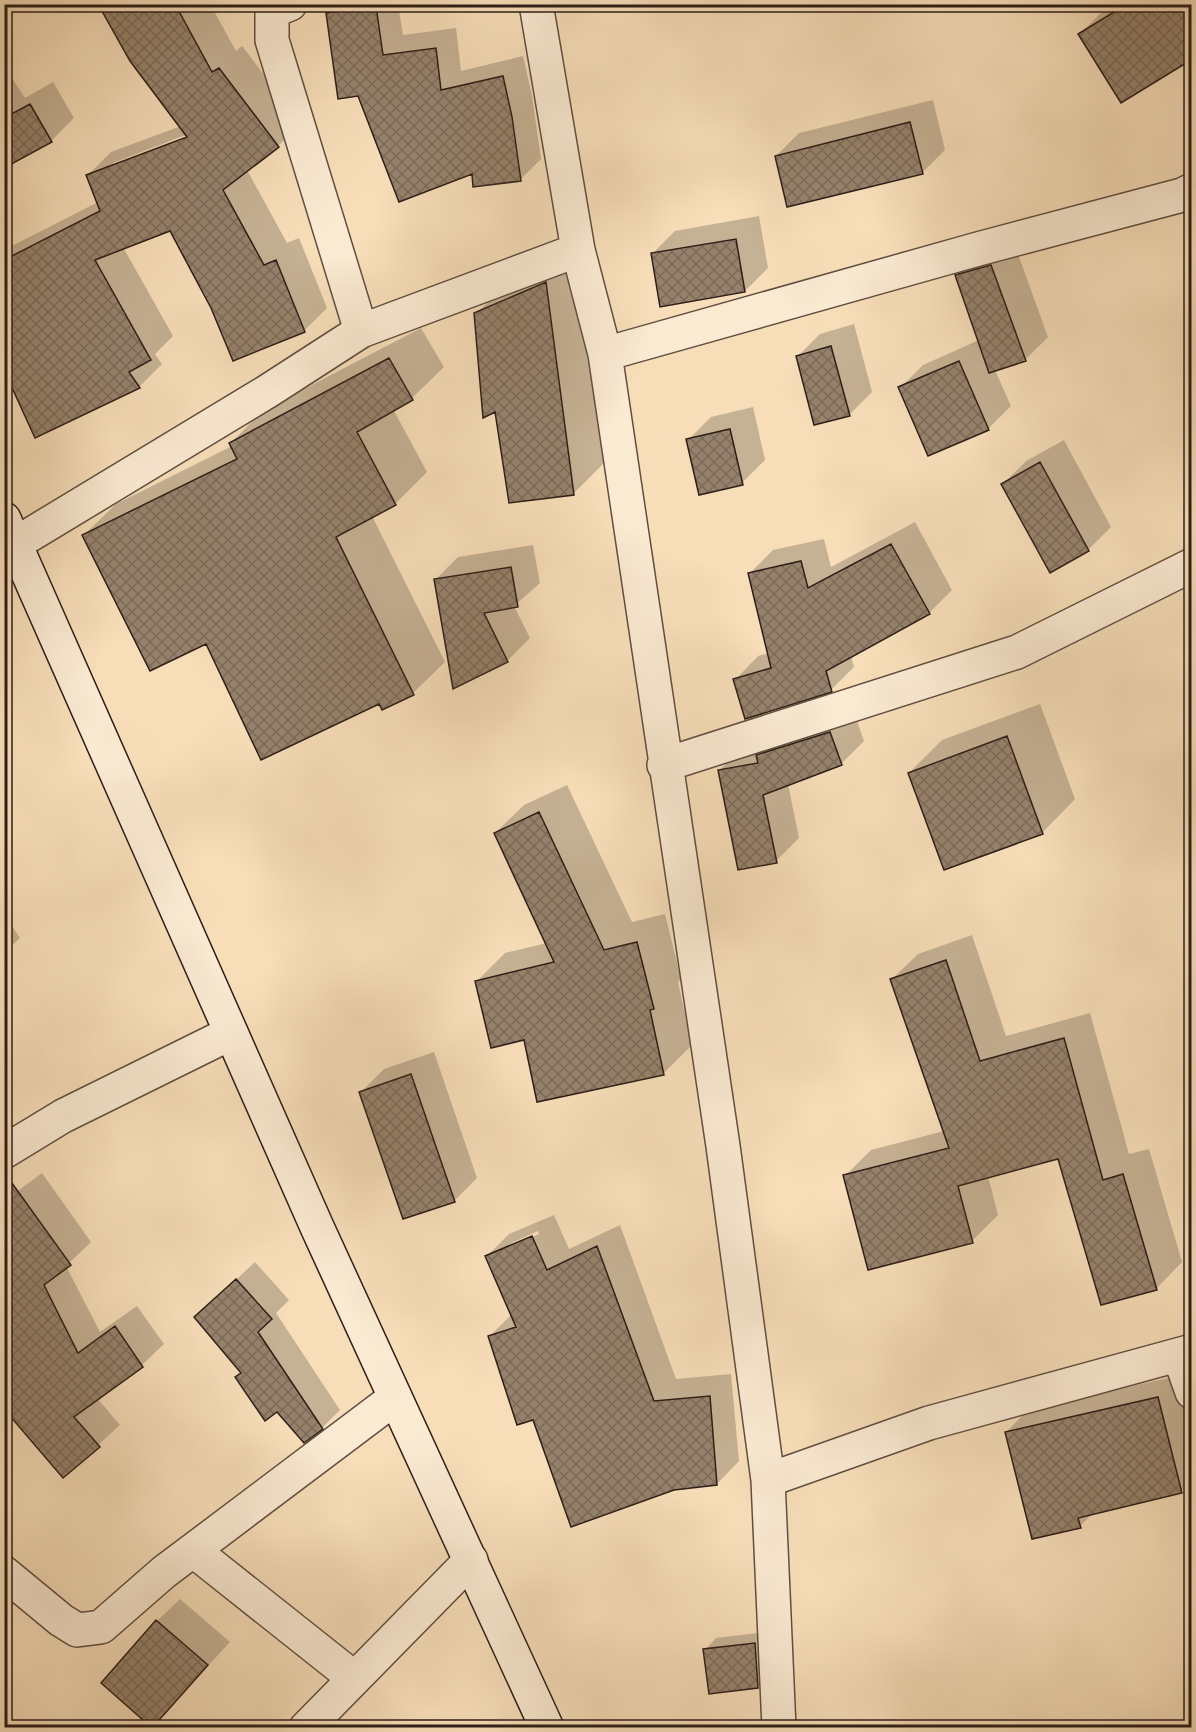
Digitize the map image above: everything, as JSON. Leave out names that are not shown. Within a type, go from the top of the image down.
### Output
[{"type":"street","points":[[290,4],[272,11],[272,40],[361,331]]},
{"type":"street","points":[[536,4],[578,250],[605,354],[664,765],[723,1146],[768,1480],[779,1728]]},
{"type":"street","points":[[605,354],[978,249],[1188,200]]},
{"type":"street","points":[[547,1728],[395,1398],[8,540],[268,391],[361,331],[578,250]]},
{"type":"street","points":[[664,765],[1017,652],[1191,565]]},
{"type":"street","points":[[4,1152],[63,1116],[231,1033]]},
{"type":"street","points":[[768,1480],[928,1423],[1185,1353],[1191,1392]]},
{"type":"street","points":[[4,1573],[61,1620],[77,1630],[102,1627],[164,1572],[395,1398]]},
{"type":"street","points":[[194,1551],[354,1678]]},
{"type":"street","points":[[306,1728],[471,1560]]},
{"type":"building","points":[[98,4],[175,4],[212,72],[219,68],[279,147],[223,190],[264,265],[276,260],[305,332],[233,361],[211,308],[170,231],[95,260],[151,360],[129,372],[140,388],[35,438],[4,370],[4,260],[100,211],[86,175],[187,137],[130,61]]},
{"type":"building","points":[[1127,4],[1191,4],[1191,60],[1121,103],[1078,34]]},
{"type":"building","points":[[376,6],[383,55],[436,48],[441,90],[503,76],[512,117],[521,181],[473,187],[472,174],[399,202],[358,96],[338,99],[326,13]]},
{"type":"building","points":[[30,104],[52,142],[4,168],[4,118]]},
{"type":"building","points":[[910,122],[923,174],[787,207],[775,156]]},
{"type":"building","points":[[736,239],[745,292],[660,307],[651,253]]},
{"type":"building","points":[[991,265],[1026,361],[989,373],[955,275]]},
{"type":"building","points":[[546,282],[574,495],[509,503],[495,412],[483,418],[474,313]]},
{"type":"building","points":[[831,346],[850,416],[814,425],[796,356]]},
{"type":"building","points":[[389,358],[413,400],[357,432],[396,505],[336,537],[414,695],[382,710],[379,704],[261,760],[206,644],[150,671],[82,535],[237,459],[229,443]]},
{"type":"building","points":[[959,361],[989,430],[928,456],[898,387]]},
{"type":"building","points":[[730,429],[743,485],[699,495],[686,439]]},
{"type":"building","points":[[1040,462],[1089,551],[1050,573],[1001,484]]},
{"type":"building","points":[[891,544],[930,614],[826,671],[832,692],[745,719],[733,679],[771,668],[748,573],[801,561],[808,588]]},
{"type":"building","points":[[511,567],[518,607],[484,613],[508,662],[453,689],[434,579]]},
{"type":"building","points":[[830,732],[842,765],[763,795],[777,863],[738,870],[718,770],[758,763],[756,755]]},
{"type":"building","points":[[1007,736],[1043,834],[944,870],[908,773]]},
{"type":"building","points":[[539,812],[604,950],[637,942],[654,1009],[650,1010],[664,1075],[537,1102],[524,1040],[491,1048],[475,981],[554,962],[494,833]]},
{"type":"building","points":[[946,960],[980,1061],[1064,1038],[1103,1180],[1123,1174],[1157,1290],[1101,1305],[1058,1159],[958,1186],[973,1243],[868,1270],[843,1175],[949,1148],[890,979]]},
{"type":"building","points":[[411,1074],[455,1202],[403,1219],[359,1092]]},
{"type":"building","points":[[4,1172],[71,1265],[44,1285],[78,1353],[115,1326],[143,1367],[74,1417],[100,1447],[63,1478],[4,1409]]},
{"type":"building","points":[[532,1236],[547,1270],[597,1246],[654,1401],[710,1396],[717,1485],[674,1490],[571,1527],[533,1420],[517,1425],[488,1336],[516,1327],[485,1256]]},
{"type":"building","points":[[236,1279],[272,1319],[258,1332],[323,1429],[304,1443],[277,1412],[265,1421],[235,1377],[241,1373],[194,1317]]},
{"type":"building","points":[[1158,1397],[1182,1493],[1078,1518],[1081,1528],[1032,1539],[1005,1432]]},
{"type":"building","points":[[156,1620],[208,1665],[152,1728],[101,1683]]},
{"type":"building","points":[[755,1643],[758,1688],[709,1694],[703,1649]]}]
